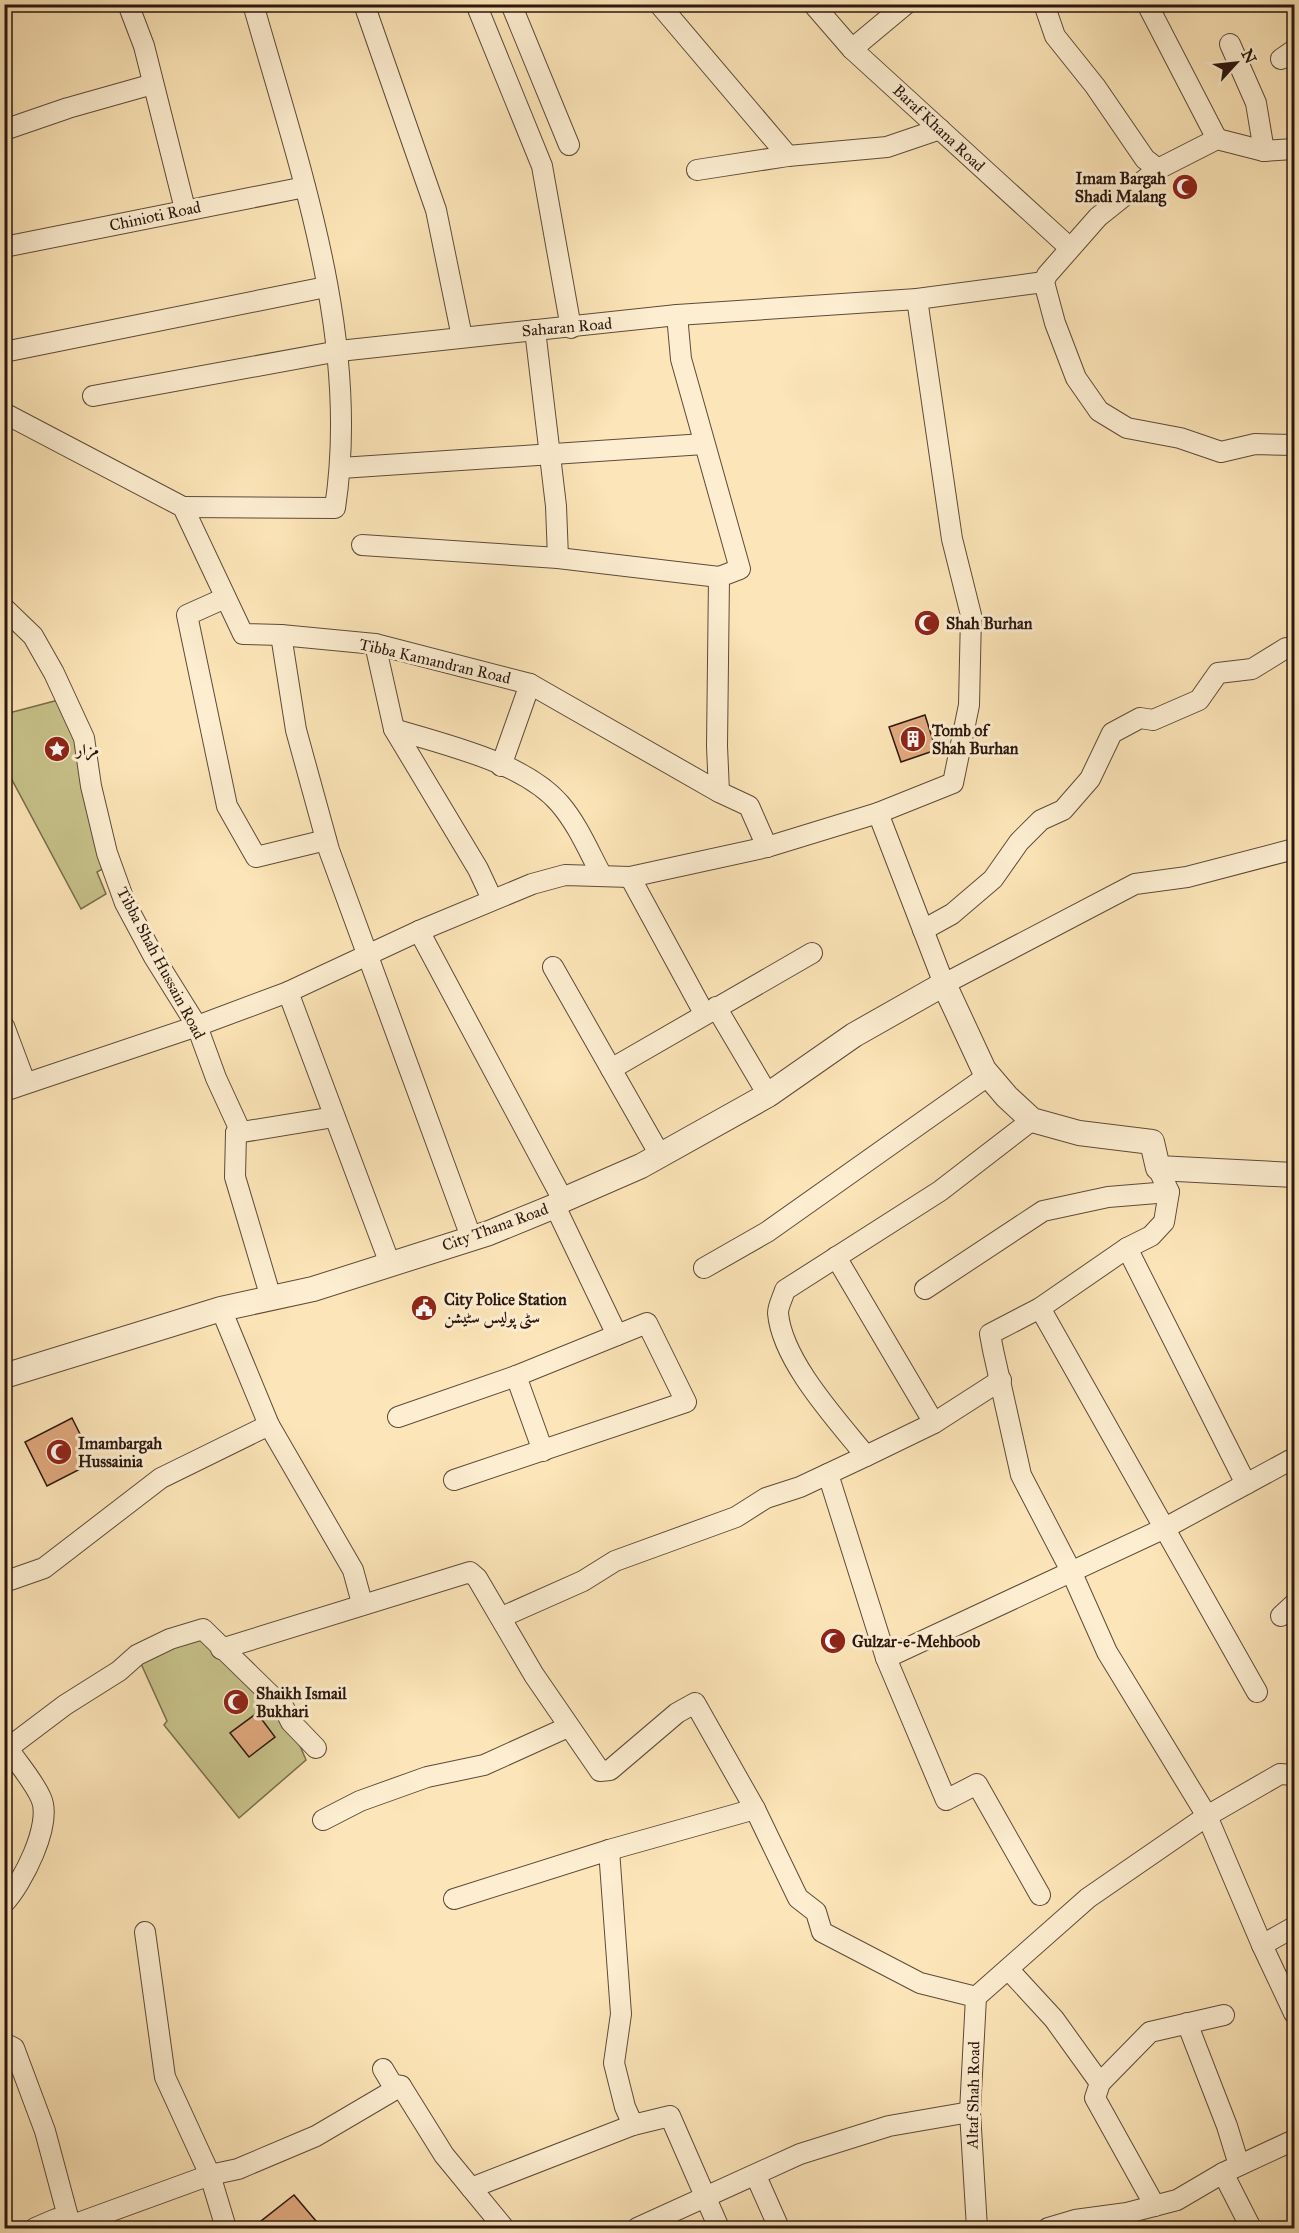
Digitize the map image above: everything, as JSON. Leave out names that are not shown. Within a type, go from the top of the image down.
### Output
[{"type":"street","points":[[128,4],[144,46],[185,209]]},
{"type":"street","points":[[4,413],[183,507],[335,508],[341,468],[339,351],[305,187],[253,4]]},
{"type":"street","points":[[364,4],[436,210],[462,337]]},
{"type":"street","points":[[476,4],[542,166],[571,328]]},
{"type":"street","points":[[511,4],[569,145]]},
{"type":"street","points":[[659,4],[788,156]]},
{"type":"street","name":"Baraf Khana Road","points":[[813,4],[852,49],[1070,248]]},
{"type":"street","points":[[852,49],[906,4]]},
{"type":"street","points":[[1044,4],[1055,36],[1095,86],[1145,159],[1158,169]]},
{"type":"street","points":[[1148,4],[1216,139]]},
{"type":"street","points":[[1230,44],[1256,103],[1264,151]]},
{"type":"street","points":[[4,130],[68,108],[153,84]]},
{"type":"street","points":[[698,170],[788,156],[887,147],[940,129]]},
{"type":"street","points":[[1294,150],[1264,151],[1216,139],[1158,169],[1098,216],[1044,282],[1055,323],[1076,378],[1099,411],[1127,428],[1180,438],[1221,452],[1255,444],[1294,445]]},
{"type":"street","name":"Chinioti Road","points":[[4,247],[185,209],[305,187]]},
{"type":"street","name":"Saharan Road","points":[[93,396],[339,351],[677,315],[917,299],[1044,282]]},
{"type":"street","points":[[4,352],[326,287]]},
{"type":"street","points":[[4,1091],[25,1082],[197,1026],[288,992],[419,931],[483,906],[492,899],[565,875],[630,877],[767,847],[878,813],[952,783],[969,705],[971,615],[952,539],[917,299]]},
{"type":"street","points":[[362,545],[558,558],[719,577],[740,569],[681,359],[677,315]]},
{"type":"street","points":[[535,330],[556,506],[558,558]]},
{"type":"street","points":[[341,468],[705,444]]},
{"type":"street","name":"Tibba Kamandran Road","points":[[183,507],[243,634],[281,635],[375,644],[530,684],[719,792],[748,806],[767,847]]},
{"type":"street","points":[[719,577],[717,746],[719,792]]},
{"type":"street","points":[[225,598],[187,615],[227,807],[256,857],[326,840]]},
{"type":"street","name":"Tibba Shah Hussain Road","points":[[4,608],[13,625],[33,636],[54,673],[84,738],[91,786],[107,853],[125,903],[154,957],[197,1026],[238,1128],[235,1177],[271,1298]]},
{"type":"street","points":[[281,635],[296,730],[326,840],[366,955],[471,1237]]},
{"type":"street","points":[[375,644],[394,729],[477,869],[492,899]]},
{"type":"street","points":[[923,930],[952,914],[993,879],[1019,842],[1041,820],[1063,810],[1090,779],[1112,733],[1140,718],[1153,720],[1199,700],[1218,673],[1252,669],[1292,648]]},
{"type":"street","points":[[501,766],[530,684]]},
{"type":"street","points":[[394,729],[475,754],[531,780],[560,803],[578,830],[602,876]]},
{"type":"street","points":[[878,813],[961,1026],[988,1075],[1032,1120],[1079,1133],[1152,1142],[1158,1168],[1169,1192],[1164,1222],[1151,1236],[1127,1248],[1040,1308],[990,1334],[1021,1475],[1071,1571],[1107,1652],[1207,1816],[1262,1945],[1294,2013]]},
{"type":"street","points":[[944,984],[1135,884],[1187,877],[1294,849]]},
{"type":"street","points":[[630,877],[710,1010],[768,1095]]},
{"type":"street","points":[[419,931],[559,1203],[617,1335]]},
{"type":"street","points":[[611,1069],[812,952]]},
{"type":"street","points":[[553,967],[660,1155]]},
{"type":"street","name":"City Thana Road","points":[[9,1370],[221,1310],[313,1289],[471,1237],[559,1203],[635,1169],[768,1095],[854,1035],[944,984]]},
{"type":"street","points":[[288,992],[390,1264]]},
{"type":"street","points":[[4,1026],[25,1082]]},
{"type":"street","points":[[704,1268],[767,1232],[988,1075]]},
{"type":"street","points":[[236,1133],[334,1117]]},
{"type":"street","points":[[866,1456],[824,1404],[798,1365],[784,1335],[778,1311],[785,1290],[940,1191],[1032,1120]]},
{"type":"street","points":[[1158,1168],[1294,1175]]},
{"type":"street","points":[[925,1289],[1043,1211],[1108,1197],[1169,1192]]},
{"type":"street","points":[[1127,1248],[1246,1484]]},
{"type":"street","points":[[836,1257],[934,1423]]},
{"type":"street","points":[[1040,1308],[1257,1692]]},
{"type":"street","points":[[221,1310],[269,1425],[352,1570],[362,1604]]},
{"type":"street","points":[[398,1417],[516,1376],[647,1323],[686,1402],[454,1480]]},
{"type":"street","points":[[516,1376],[543,1451]]},
{"type":"street","points":[[502,1617],[583,1581],[615,1561],[736,1517],[766,1498],[800,1487],[866,1456],[934,1423],[1001,1380]]},
{"type":"street","points":[[4,1582],[44,1568],[161,1478],[269,1425]]},
{"type":"street","points":[[886,1658],[1165,1528],[1294,1458]]},
{"type":"street","points":[[828,1474],[886,1658],[946,1800],[977,1784],[1040,1896]]},
{"type":"street","points":[[221,1649],[470,1572],[477,1578],[502,1617],[534,1675],[600,1771],[604,1772],[677,1713],[695,1703],[755,1809],[798,1899],[816,1912],[822,1932],[920,1983],[976,1997],[1088,1898],[1207,1816],[1280,1774],[1294,1775]]},
{"type":"street","points":[[4,1903],[17,1890],[42,1833],[42,1800],[6,1749],[64,1705],[119,1671],[137,1655],[170,1639],[203,1629],[284,1708],[291,1722],[316,1748]]},
{"type":"street","points":[[323,1820],[360,1801],[427,1777],[484,1765],[568,1727]]},
{"type":"street","points":[[454,1899],[609,1850],[755,1809]]},
{"type":"street","points":[[609,1850],[621,2014],[614,2063],[625,2106],[633,2125]]},
{"type":"street","points":[[1262,1945],[1294,1927]]},
{"type":"street","points":[[145,1932],[165,2077],[210,2175],[226,2229]]},
{"type":"street","points":[[1008,1969],[1054,2019],[1100,2083]]},
{"type":"street","name":"Altaf Shah Road","points":[[976,1997],[970,2112],[977,2229]]},
{"type":"street","points":[[1155,2206],[1095,2098],[1100,2083],[1150,2032],[1224,2015]]},
{"type":"street","points":[[1188,2024],[1227,2126],[1231,2169],[1251,2229]]},
{"type":"street","points":[[4,2043],[14,2048],[45,2131],[70,2227]]},
{"type":"street","points":[[383,2069],[392,2084],[401,2086],[444,2155],[504,2229]]},
{"type":"street","points":[[70,2227],[210,2175],[238,2169],[316,2136],[401,2086]]},
{"type":"street","points":[[637,2229],[800,2154],[889,2126],[970,2112]]},
{"type":"street","points":[[471,2188],[633,2125],[670,2116],[708,2198],[719,2229]]},
{"type":"street","points":[[1052,2228],[1129,2221],[1155,2206],[1177,2200],[1231,2169],[1294,2140]]},
{"type":"street","points":[[756,2176],[779,2229]]},
{"type":"street","points":[[35,2229],[56,2219],[70,2227]]},
{"type":"shaded area","points":[[66,698],[111,864],[97,872],[106,894],[81,909],[12,780],[5,782],[5,714]]},
{"type":"shaded area","points":[[203,1629],[284,1708],[306,1760],[239,1818],[164,1725],[167,1721],[137,1655]]},
{"type":"building","name":"Tomb of Shah Burhan","points":[[925,715],[936,750],[901,762],[889,727]]},
{"type":"building","name":"Imambargah Hussainia","points":[[72,1418],[94,1462],[47,1486],[25,1442]]},
{"type":"building","points":[[257,1713],[275,1737],[249,1757],[230,1733]]},
{"type":"building","points":[[294,2195],[322,2228],[252,2228]]},
{"type":"place","name":"Imam Bargah Shadi Malang","points":[[1185,187]]},
{"type":"place","name":"Shah Burhan","points":[[927,623]]},
{"type":"place","name":"Tomb of Shah Burhan","points":[[913,739]]},
{"type":"place","name":"مزار","points":[[57,749]]},
{"type":"place","name":"City Police Station سٹی پولیس سٹیشن","points":[[424,1308]]},
{"type":"place","name":"Imambargah Hussainia","points":[[59,1452]]},
{"type":"place","name":"Gulzar-e-Mehboob","points":[[833,1641]]},
{"type":"place","name":"Shaikh Ismail Bukhari","points":[[236,1702]]}]
